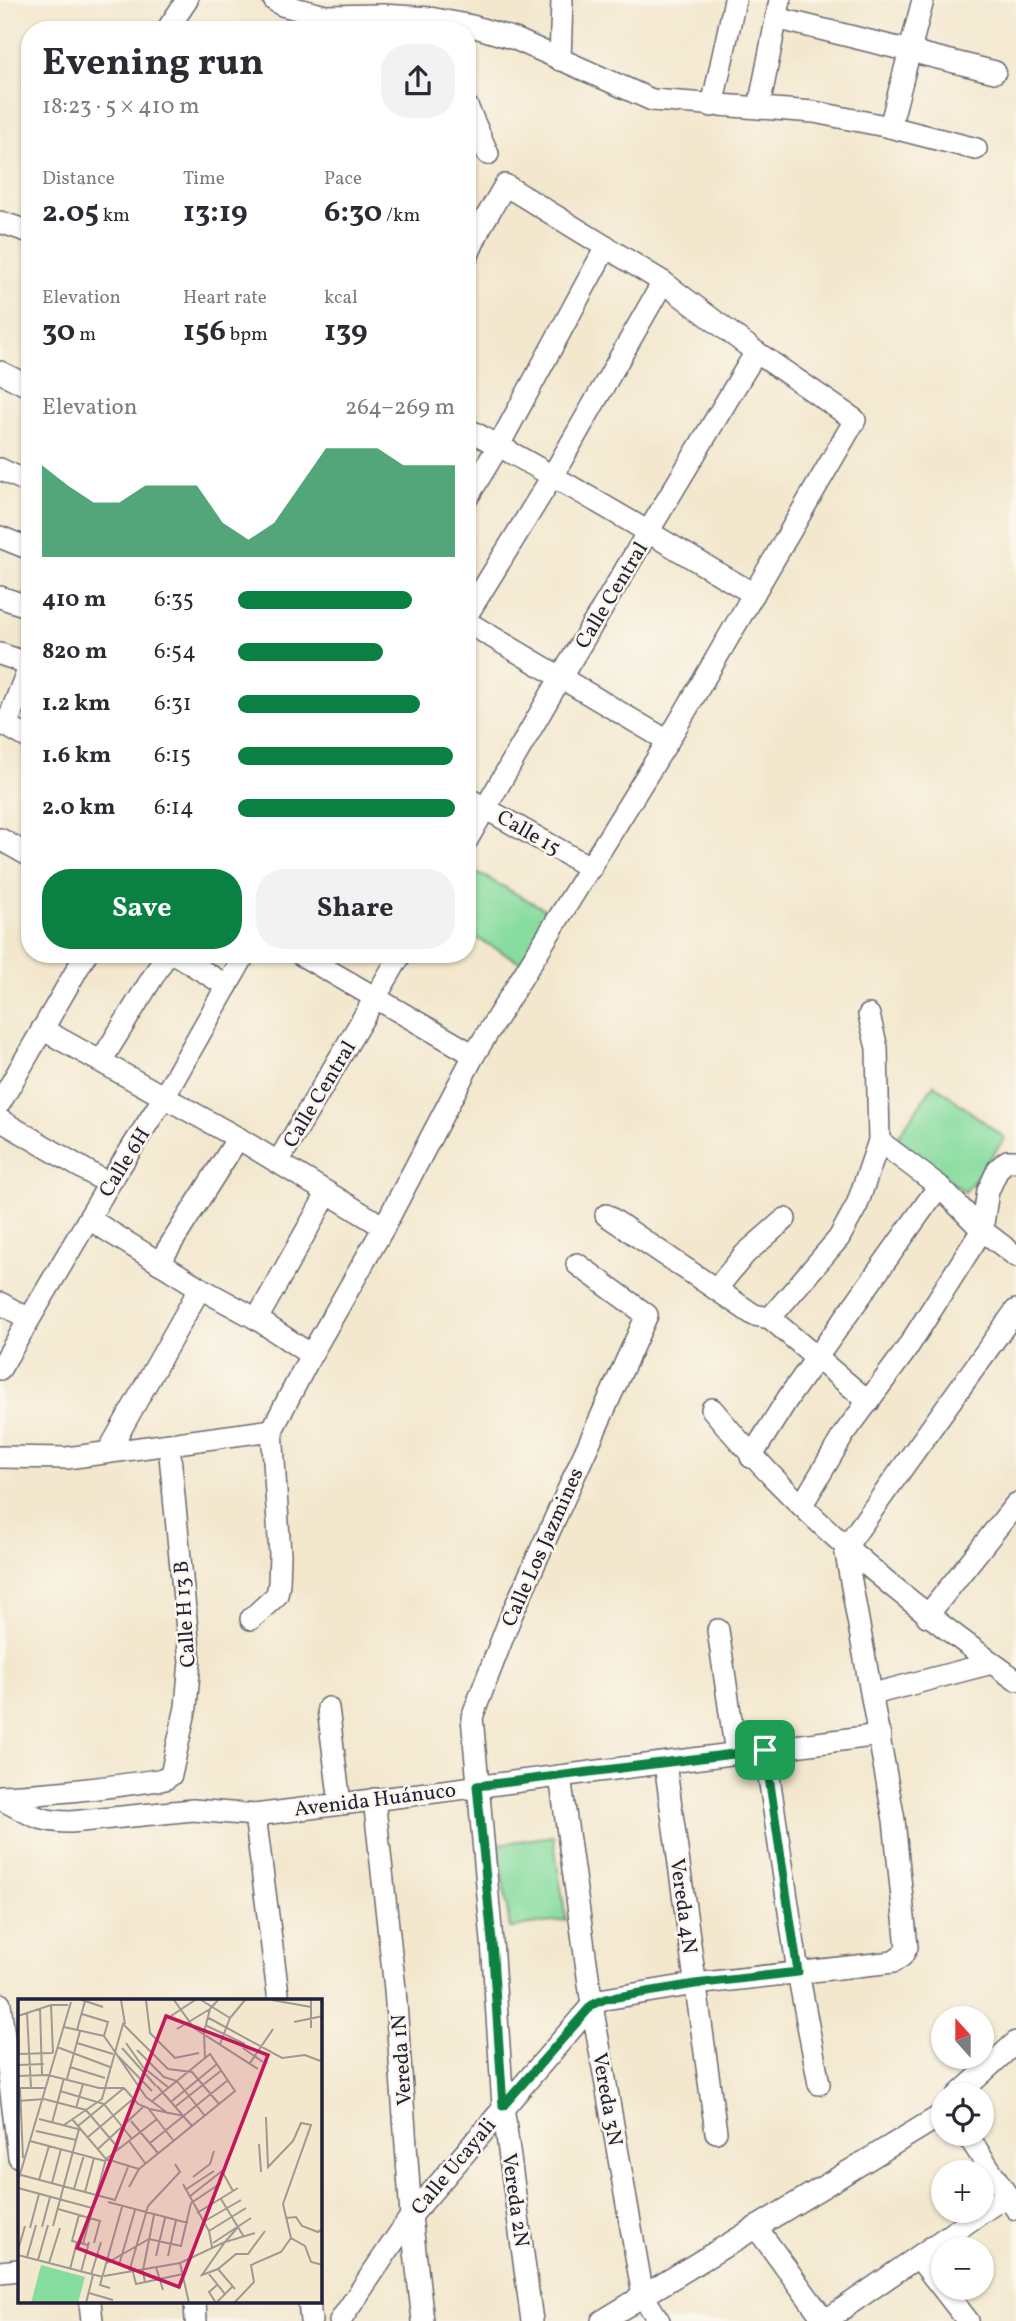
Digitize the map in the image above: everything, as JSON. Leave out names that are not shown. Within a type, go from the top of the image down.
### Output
[{"type":"street","points":[[173,21],[187,0]]},
{"type":"street","points":[[274,0],[282,5],[340,21]]},
{"type":"street","points":[[560,60],[562,0]]},
{"type":"street","points":[[712,106],[735,0]]},
{"type":"street","points":[[890,127],[923,0]]},
{"type":"street","points":[[759,107],[778,9],[909,53],[995,72]]},
{"type":"street","points":[[355,21],[383,15],[416,21]]},
{"type":"street","points":[[476,27],[515,39],[652,100],[814,112],[890,127],[976,149]]},
{"type":"street","points":[[476,127],[488,154]]},
{"type":"street","points":[[251,1619],[277,1595],[279,1583],[280,1554],[272,1430],[384,1227],[474,1055],[668,741],[855,420],[756,352],[663,282],[505,185],[476,220]]},
{"type":"street","points":[[0,222],[21,229]]},
{"type":"street","points":[[476,483],[606,247]]},
{"type":"street","points":[[476,600],[553,475],[663,282]]},
{"type":"street","name":"Calle Central","points":[[476,801],[561,677],[756,352]]},
{"type":"street","points":[[0,372],[21,382]]},
{"type":"street","points":[[476,434],[553,475],[648,534],[754,594]]},
{"type":"street","points":[[0,469],[21,479]]},
{"type":"street","points":[[0,537],[21,545]]},
{"type":"street","points":[[0,597],[21,604]]},
{"type":"street","points":[[476,627],[668,741]]},
{"type":"street","points":[[0,654],[21,661]]},
{"type":"street","points":[[21,684],[3,724],[21,735]]},
{"type":"street","name":"Calle 15","points":[[476,807],[591,868]]},
{"type":"street","points":[[0,839],[21,851]]},
{"type":"street","points":[[0,1103],[81,963]]},
{"type":"street","points":[[101,1061],[161,963]]},
{"type":"street","points":[[190,963],[227,986]]},
{"type":"street","name":"Calle 6H","points":[[0,1369],[109,1184],[164,1097],[240,963]]},
{"type":"street","points":[[315,963],[474,1055]]},
{"type":"street","name":"Calle Central","points":[[278,1162],[396,963]]},
{"type":"street","points":[[769,1318],[839,1238],[857,1205],[879,1141],[877,1048],[869,1014]]},
{"type":"street","points":[[42,1029],[278,1162],[384,1227]]},
{"type":"street","points":[[0,1120],[109,1184]]},
{"type":"street","points":[[159,1264],[238,1139]]},
{"type":"street","points":[[879,1141],[939,1186],[982,1230],[1016,1256]]},
{"type":"street","points":[[802,1505],[844,1434],[904,1353],[982,1230],[988,1191],[998,1168],[1007,1161],[1016,1161]]},
{"type":"street","points":[[751,1457],[817,1357],[939,1186]]},
{"type":"street","points":[[257,1319],[327,1194]]},
{"type":"street","points":[[606,1215],[754,1315],[769,1318],[869,1402]]},
{"type":"street","points":[[89,1219],[200,1289],[257,1319],[311,1355]]},
{"type":"street","points":[[716,1289],[745,1254],[785,1219]]},
{"type":"street","name":"Calle Los Jazmines","points":[[477,1786],[472,1717],[511,1616],[647,1315],[577,1264]]},
{"type":"street","points":[[108,1452],[200,1289]]},
{"type":"street","points":[[0,1303],[29,1319]]},
{"type":"street","points":[[592,2005],[605,1999],[695,1984],[893,1962],[902,1956],[907,1947],[894,1820],[845,1548],[1016,1310]]},
{"type":"street","points":[[712,1409],[751,1457],[845,1548],[927,1616],[1015,1677]]},
{"type":"street","points":[[0,1457],[67,1458],[272,1430]]},
{"type":"street","name":"Calle H 13 B","points":[[0,1798],[165,1779],[171,1775],[186,1707],[190,1661],[169,1445]]},
{"type":"street","points":[[927,1616],[1016,1504]]},
{"type":"street","points":[[718,1630],[736,1754]]},
{"type":"street","points":[[873,1694],[992,1663]]},
{"type":"street","points":[[328,1708],[340,1804]]},
{"type":"street","name":"Avenida Huánuco","points":[[0,1798],[37,1819],[53,1822],[193,1810],[255,1815],[880,1735]]},
{"type":"street","points":[[765,1750],[798,1972],[819,2084]]},
{"type":"street","name":"Vereda 4N","points":[[665,1762],[716,2132]]},
{"type":"street","name":"Vereda 3N","points":[[560,1776],[592,2005],[643,2296]]},
{"type":"street","name":"Vereda 2N","points":[[477,1786],[492,1941],[503,2106],[532,2321]]},
{"type":"street","name":"Vereda 1N","points":[[374,1799],[396,1989],[411,2216],[423,2321]]},
{"type":"street","points":[[255,1815],[279,1999]]},
{"type":"street","name":"Calle Ucayali","points":[[340,2321],[411,2216],[592,2005]]},
{"type":"street","points":[[5,2014],[18,2147]]},
{"type":"street","points":[[971,2083],[1016,2042]]},
{"type":"street","points":[[602,2321],[931,2121]]},
{"type":"street","points":[[756,2227],[825,2321],[918,2257],[1012,2202],[975,2146]]},
{"type":"street","points":[[918,2257],[968,2321]]},
{"type":"street","points":[[0,2272],[18,2270]]},
{"type":"street","points":[[643,2296],[659,2321]]},
{"type":"green space","points":[[476,872],[550,912],[522,963],[476,938]]},
{"type":"green space","points":[[934,1084],[1005,1138],[965,1192],[896,1139]]},
{"type":"green space","points":[[553,1836],[566,1920],[510,1928],[498,1844]]},
{"type":"route","points":[[765,1750],[798,1972],[695,1984],[605,1999],[592,2005],[503,2106],[492,1941],[477,1786],[765,1750]]}]
